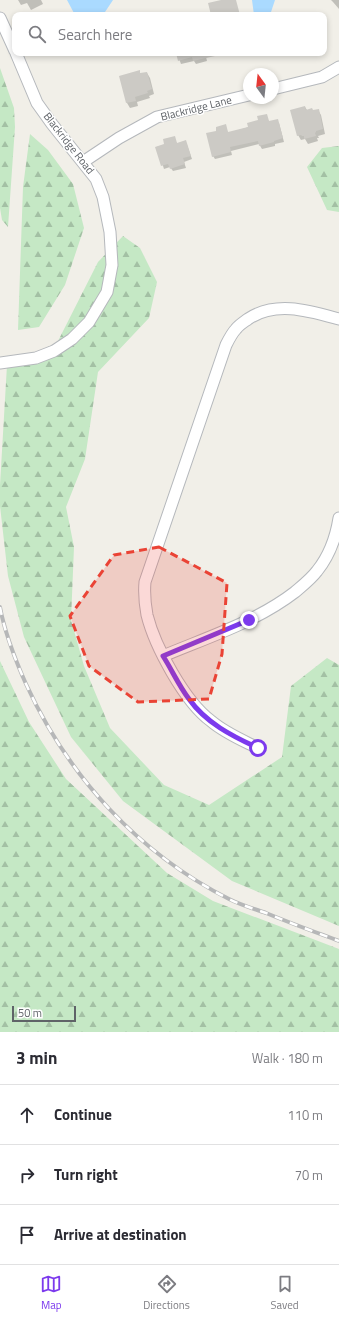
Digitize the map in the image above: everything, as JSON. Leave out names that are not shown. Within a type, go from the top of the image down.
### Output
[{"type":"street","name":"Blackridge Road","points":[[0,18],[12,44]]},
{"type":"street","name":"Blackridge Road","points":[[0,364],[36,358],[54,351],[72,339],[89,322],[107,292],[112,266],[110,232],[105,204],[96,179],[37,103],[18,56]]},
{"type":"street","points":[[279,88],[322,77],[339,67]]},
{"type":"street","name":"Blackridge Lane","points":[[83,162],[118,138],[157,117],[243,96]]},
{"type":"street","points":[[258,748],[231,735],[210,721],[189,699],[163,656],[154,637],[147,615],[144,594],[145,582],[226,345],[236,327],[265,311],[286,309],[303,310],[339,320]]},
{"type":"street","points":[[163,656],[249,620],[281,602],[297,590],[317,572],[329,552],[339,518]]},
{"type":"highlighted area","points":[[159,547],[227,583],[222,654],[209,699],[138,702],[89,666],[70,616],[114,555]]},
{"type":"green space","points":[[0,68],[14,108],[15,127],[8,227],[2,220],[0,208]]},
{"type":"green space","points":[[30,134],[48,150],[73,184],[84,228],[65,285],[39,327],[18,330],[23,187]]},
{"type":"green space","points":[[339,146],[339,212],[327,210],[307,167],[322,148]]},
{"type":"green space","points":[[123,236],[140,248],[157,282],[149,318],[98,372],[85,459],[66,507],[74,547],[71,620],[84,666],[110,728],[164,785],[209,805],[282,757],[291,686],[327,658],[339,665],[339,926],[232,881],[123,801],[71,737],[24,637],[8,576],[0,506],[7,365],[57,343],[98,262]]},
{"type":"green space","points":[[0,661],[29,722],[66,779],[167,873],[213,901],[339,949],[339,1032],[0,1032]]},
{"type":"water","points":[[67,0],[113,0],[105,12],[73,12]]},
{"type":"water","points":[[252,0],[275,0],[271,12],[254,12]]},
{"type":"building","points":[[221,0],[236,0],[239,12],[210,12],[208,3]]},
{"type":"building","points":[[177,56],[215,56],[193,61],[192,57],[178,61]]},
{"type":"building","points":[[140,70],[140,73],[147,72],[152,89],[147,91],[148,93],[135,97],[136,101],[126,103],[119,76]]},
{"type":"building","points":[[305,106],[306,110],[312,108],[313,110],[319,109],[323,129],[316,131],[316,136],[304,139],[304,136],[297,136],[290,110]]},
{"type":"building","points":[[267,114],[269,121],[278,119],[283,138],[259,146],[258,141],[230,147],[231,152],[212,157],[206,133],[216,131],[216,127],[226,124],[228,132],[248,127],[247,123],[258,120],[257,116]]},
{"type":"building","points":[[175,136],[177,143],[186,140],[191,156],[183,158],[185,164],[170,169],[168,164],[161,166],[155,147],[164,144],[163,139]]},
{"type":"railway","points":[[0,607],[14,656],[43,718],[63,750],[109,809],[136,835],[165,859],[196,880],[229,899],[339,941]]},
{"type":"route","points":[[249,620],[163,656],[189,699],[210,721],[231,735],[258,748]]}]
